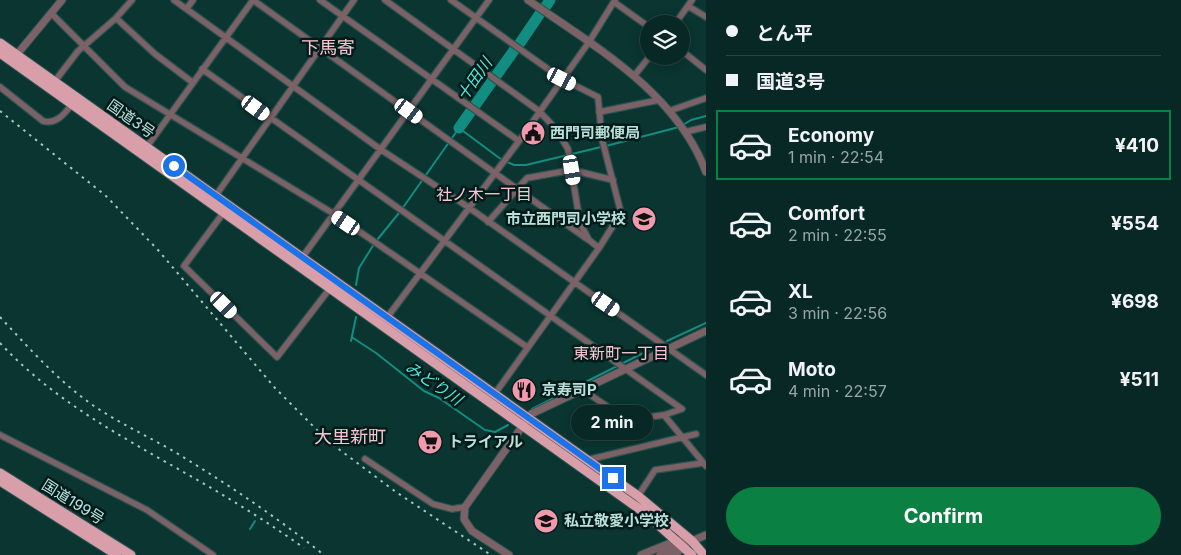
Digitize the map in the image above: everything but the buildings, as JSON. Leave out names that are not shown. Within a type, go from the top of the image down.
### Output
[{"type":"highway","name":"国道3号","points":[[0,43],[14,58],[384,321],[524,422],[684,543],[704,555]]},
{"type":"highway","name":"国道3号","points":[[0,52],[55,81],[75,101]]},
{"type":"highway","name":"国道3号","points":[[213,200],[224,212],[300,261]]},
{"type":"highway","name":"国道3号","points":[[384,321],[494,395],[524,422],[587,460],[638,496],[684,543],[692,555]]},
{"type":"highway","name":"国道199号","points":[[0,473],[131,555]]},
{"type":"highway","name":"国道199号","points":[[0,481],[117,555]]},
{"type":"street","points":[[55,81],[83,45],[116,18],[132,0]]},
{"type":"street","points":[[174,0],[380,149],[468,207],[706,375]]},
{"type":"street","points":[[187,8],[193,0]]},
{"type":"street","points":[[144,150],[169,113],[253,0],[599,248]]},
{"type":"street","points":[[320,0],[433,78],[518,141]]},
{"type":"street","points":[[213,200],[354,0]]},
{"type":"street","points":[[385,0],[539,111],[556,129],[568,149],[580,223],[588,240]]},
{"type":"street","points":[[451,0],[562,79],[598,98],[602,139],[621,213],[599,248],[494,395]]},
{"type":"street","points":[[300,261],[489,0]]},
{"type":"street","points":[[528,0],[634,76],[660,100],[684,131],[706,172]]},
{"type":"street","points":[[682,15],[692,0]]},
{"type":"street","points":[[14,58],[60,1]]},
{"type":"street","points":[[384,321],[446,240],[493,172],[518,141],[589,42],[615,1],[640,19]]},
{"type":"street","points":[[688,6],[706,17]]},
{"type":"street","points":[[51,13],[125,87],[334,214],[527,347]]},
{"type":"street","points":[[116,18],[156,54],[192,82]]},
{"type":"street","points":[[690,57],[706,70]]},
{"type":"street","points":[[634,76],[643,65]]},
{"type":"street","points":[[202,68],[270,118],[552,314],[682,409],[664,415],[634,419],[617,413],[583,390]]},
{"type":"street","points":[[0,87],[44,121],[50,123],[58,120],[75,101]]},
{"type":"street","points":[[669,111],[706,98]]},
{"type":"street","points":[[599,112],[660,100]]},
{"type":"street","points":[[684,131],[706,127]]},
{"type":"street","points":[[488,222],[516,188],[527,178],[572,170],[613,180]]},
{"type":"street","points":[[224,212],[184,266],[277,357],[332,284]]},
{"type":"street","points":[[509,555],[472,531],[464,519],[465,507],[524,422],[625,368],[706,331]]},
{"type":"street","points":[[664,415],[704,464]]},
{"type":"street","points":[[587,460],[696,434]]},
{"type":"street","points":[[0,435],[148,510],[213,555]]},
{"type":"street","points":[[365,459],[432,504],[452,509],[465,507]]},
{"type":"street","points":[[638,496],[655,470],[704,464]]},
{"type":"street","points":[[641,555],[706,535]]},
{"type":"street","points":[[660,555],[684,543]]},
{"type":"street","points":[[673,555],[684,543]]},
{"type":"waterway","name":"十田川","points":[[546,6],[550,0]]},
{"type":"waterway","name":"十田川","points":[[520,43],[539,15]]},
{"type":"waterway","name":"十田川","points":[[459,128],[515,49]]},
{"type":"waterway","points":[[683,125],[691,120],[706,116]]},
{"type":"waterway","points":[[606,146],[679,127]]},
{"type":"waterway","points":[[402,209],[459,128],[502,160]]},
{"type":"waterway","points":[[507,162],[514,165],[526,165],[601,147]]},
{"type":"waterway","points":[[377,240],[399,213]]},
{"type":"waterway","points":[[356,285],[359,268],[374,244]]},
{"type":"waterway","points":[[351,341],[356,317]]},
{"type":"waterway","name":"みどり川","points":[[667,341],[706,323]]},
{"type":"waterway","name":"みどり川","points":[[353,338],[376,353],[424,391],[439,398],[485,430],[495,432],[508,425]]},
{"type":"waterway","name":"みどり川","points":[[532,409],[657,346]]},
{"type":"waterway","points":[[250,529],[255,521]]},
{"type":"railway","points":[[0,111],[106,196],[158,250],[275,388],[328,441],[396,492],[491,555]]},
{"type":"railway","points":[[0,317],[56,375],[94,406],[172,450],[219,480],[273,516],[324,555]]},
{"type":"railway","points":[[0,343],[20,363],[64,399],[136,445],[231,500],[304,548]]},
{"type":"place","name":"西門司郵便局","points":[[533,133]]},
{"type":"place","name":"市立西門司小学校","points":[[644,219]]},
{"type":"place","name":"京寿司P","points":[[524,390]]},
{"type":"place","name":"トライアル","points":[[430,442]]},
{"type":"place","name":"私立敬愛小学校","points":[[546,521]]},
{"type":"district","name":"下馬寄","points":[[328,48]]},
{"type":"district","name":"社ノ木一丁目","points":[[484,194]]},
{"type":"district","name":"東新町一丁目","points":[[621,353]]},
{"type":"district","name":"大里新町","points":[[350,437]]},
{"type":"route","points":[[174,166],[613,478]]}]
